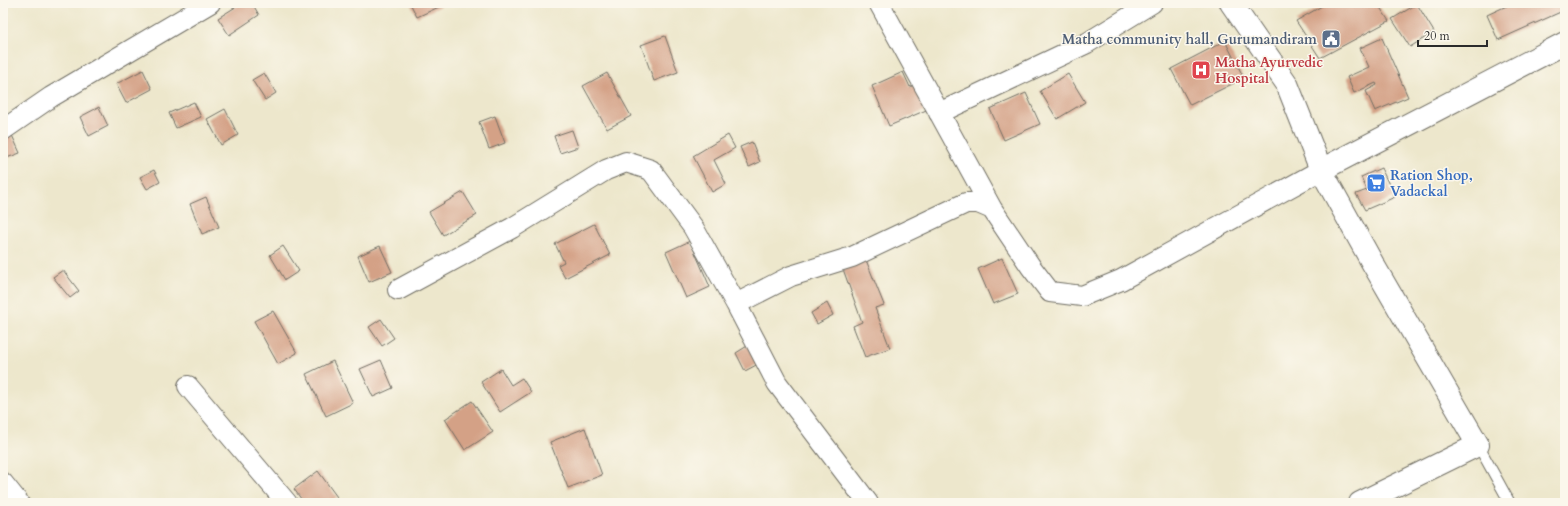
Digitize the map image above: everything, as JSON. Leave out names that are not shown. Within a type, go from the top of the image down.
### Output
[{"type":"main road","points":[[1231,3],[1287,84],[1322,170],[1373,264],[1478,445],[1360,503]]},
{"type":"main road","points":[[1322,170],[1565,43]]},
{"type":"street","points":[[3,130],[51,97],[210,3]]},
{"type":"street","points":[[879,3],[992,209],[1031,267],[1050,292],[1082,296],[1121,280],[1322,170]]},
{"type":"street","points":[[939,113],[1087,43],[1152,3]]},
{"type":"street","points":[[398,290],[512,228],[606,170],[626,162],[650,170],[693,227],[777,382],[868,503]]},
{"type":"street","points":[[736,304],[791,276],[852,257],[966,203],[978,202],[992,209]]},
{"type":"street","points":[[188,386],[287,503]]},
{"type":"street","points":[[3,483],[19,503]]},
{"type":"lane","points":[[1478,445],[1510,503]]},
{"type":"building","points":[[242,3],[252,3],[259,15],[229,35],[218,18]]},
{"type":"building","points":[[410,3],[440,3],[441,6],[417,17]]},
{"type":"building","name":"Matha community hall, Gurumandiram","points":[[1327,3],[1377,3],[1389,21],[1320,58],[1296,21]]},
{"type":"building","points":[[1513,3],[1565,3],[1565,10],[1498,40],[1487,15]]},
{"type":"building","points":[[1417,4],[1434,32],[1410,47],[1392,19]]},
{"type":"building","points":[[665,36],[678,72],[654,81],[641,45]]},
{"type":"building","points":[[1382,38],[1408,97],[1375,111],[1366,91],[1377,85],[1376,83],[1354,93],[1347,77],[1369,67],[1360,48]]},
{"type":"building","points":[[1225,41],[1244,78],[1190,105],[1171,69]]},
{"type":"building","points":[[143,70],[152,89],[126,103],[116,84]]},
{"type":"building","points":[[903,72],[910,87],[919,82],[931,108],[889,126],[872,86]]},
{"type":"building","points":[[264,73],[276,93],[265,100],[252,80]]},
{"type":"building","points":[[607,73],[631,116],[607,129],[583,86]]},
{"type":"building","points":[[1068,74],[1085,102],[1057,119],[1040,91]]},
{"type":"building","points":[[1026,93],[1040,124],[1004,140],[990,109]]},
{"type":"building","points":[[194,102],[201,117],[176,128],[169,113]]},
{"type":"building","points":[[99,107],[108,126],[89,136],[80,117]]},
{"type":"building","points":[[225,109],[238,135],[221,145],[207,119]]},
{"type":"building","points":[[495,116],[505,143],[489,149],[479,122]]},
{"type":"building","points":[[572,130],[578,147],[560,153],[554,136]]},
{"type":"building","points":[[11,133],[20,153],[4,159],[3,136]]},
{"type":"building","points":[[728,135],[735,148],[714,160],[726,184],[712,192],[693,156]]},
{"type":"building","points":[[752,142],[760,162],[749,167],[740,147]]},
{"type":"building","name":"Ration Shop, Vadackal","points":[[1381,168],[1395,197],[1365,210],[1356,194],[1367,190],[1361,177]]},
{"type":"building","points":[[154,170],[160,182],[147,189],[140,177]]},
{"type":"building","points":[[463,192],[477,215],[443,235],[429,212]]},
{"type":"building","points":[[206,197],[219,227],[202,234],[190,204]]},
{"type":"building","points":[[594,224],[610,255],[565,278],[558,265],[564,262],[555,244]]},
{"type":"building","points":[[690,241],[710,287],[686,298],[666,252]]},
{"type":"building","points":[[283,246],[299,271],[285,280],[270,255]]},
{"type":"building","points":[[380,246],[392,272],[369,282],[358,256]]},
{"type":"building","points":[[1002,258],[1018,294],[993,304],[978,269]]},
{"type":"building","points":[[866,260],[884,305],[875,308],[890,348],[865,357],[853,326],[862,322],[843,269]]},
{"type":"building","points":[[63,270],[79,291],[70,298],[53,277]]},
{"type":"building","points":[[827,303],[833,315],[817,324],[811,313]]},
{"type":"building","points":[[273,311],[297,353],[278,364],[254,321]]},
{"type":"building","points":[[381,319],[394,338],[382,346],[369,327]]},
{"type":"building","points":[[752,343],[762,362],[745,371],[736,353]]},
{"type":"building","points":[[381,360],[393,388],[373,397],[360,369]]},
{"type":"building","points":[[333,361],[353,403],[326,416],[306,374]]},
{"type":"building","points":[[501,369],[511,385],[522,378],[531,392],[500,412],[481,382]]},
{"type":"building","points":[[472,401],[493,432],[465,450],[445,419]]},
{"type":"building","points":[[585,428],[602,475],[568,488],[550,442]]},
{"type":"building","points":[[318,471],[337,497],[329,503],[304,503],[294,489]]},
{"type":"place","name":"Matha community hall, Gurumandiram","points":[[1331,39]]},
{"type":"place","name":"Matha Ayurvedic Hospital","points":[[1201,70]]},
{"type":"place","name":"Ration Shop, Vadackal","points":[[1376,183]]}]
